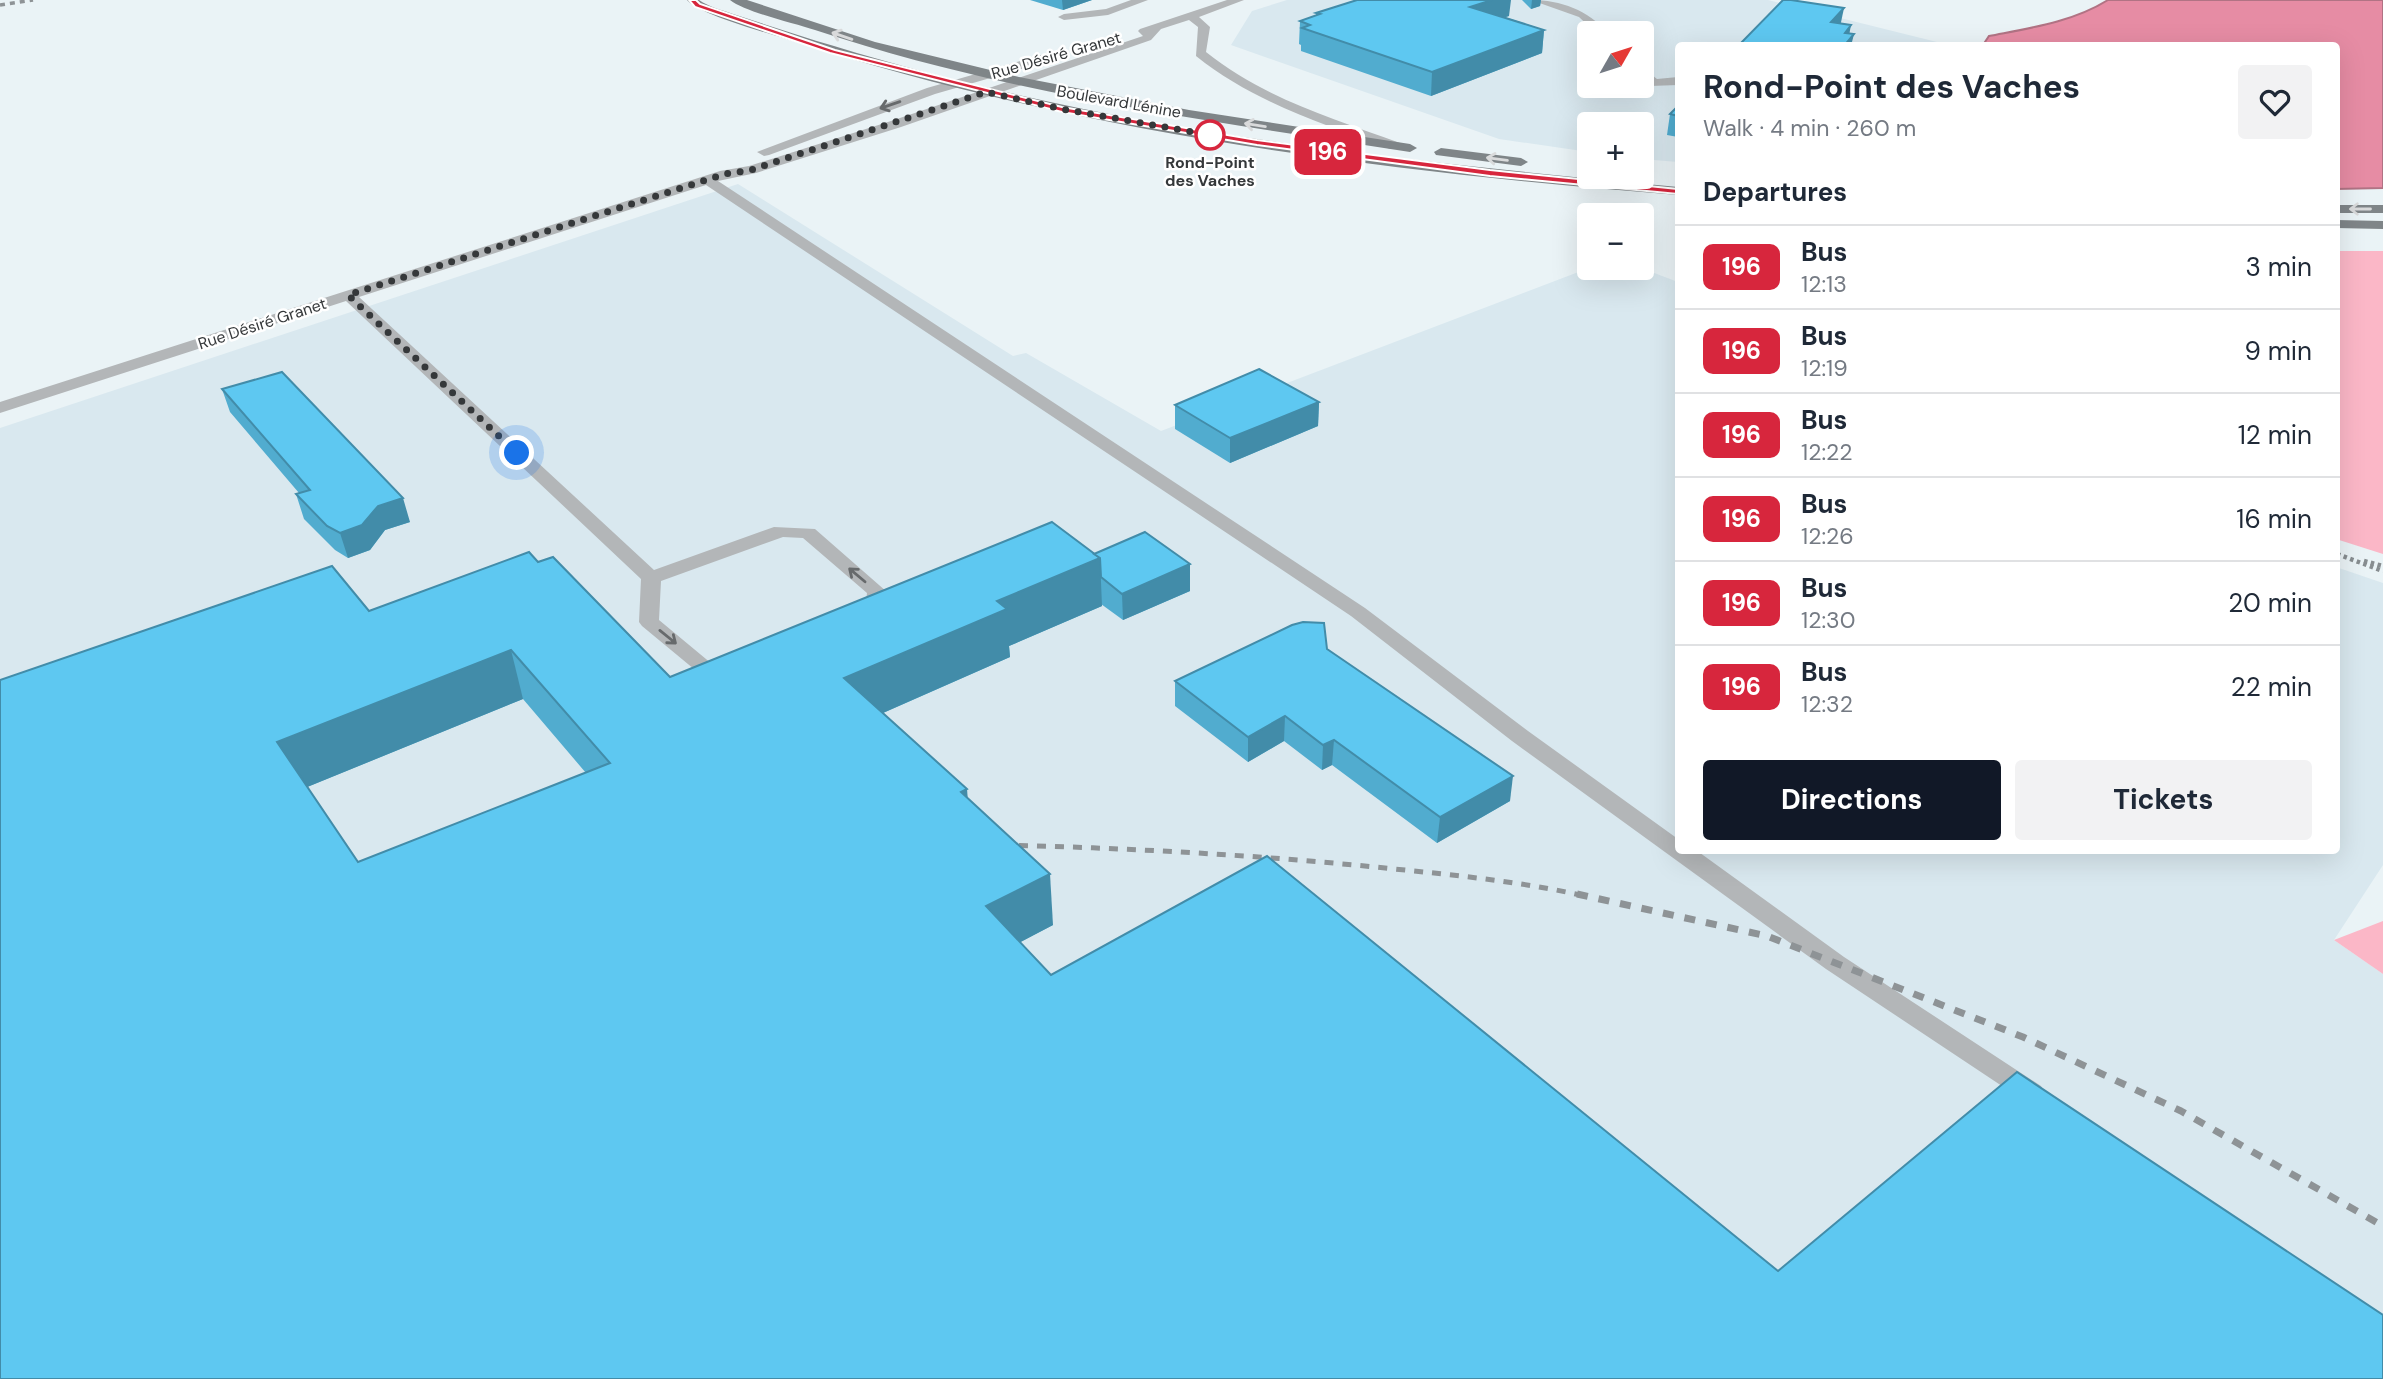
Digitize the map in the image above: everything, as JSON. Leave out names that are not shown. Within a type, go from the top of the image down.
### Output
[{"type":"main road","name":"Boulevard Lénine","points":[[693,0],[698,5],[784,37],[954,84],[1088,114],[1257,143],[1490,173],[1675,191]]},
{"type":"main road","name":"Boulevard Lénine","points":[[736,0],[871,45],[1020,81],[1189,114],[1395,146],[1577,169]]},
{"type":"main road","points":[[1654,175],[1675,178]]},
{"type":"main road","points":[[2340,209],[2383,209]]},
{"type":"main road","points":[[2340,224],[2383,225]]},
{"type":"street","points":[[1064,18],[1108,12],[1142,0]]},
{"type":"street","name":"Rue Désiré Granet","points":[[725,174],[735,163],[954,84],[1131,33],[1155,29],[1238,0]]},
{"type":"street","points":[[1537,0],[1583,15],[1589,21]]},
{"type":"street","points":[[1190,16],[1203,23],[1206,28],[1200,53],[1231,77],[1283,102],[1395,146]]},
{"type":"street","name":"Rue Désiré Granet","points":[[0,408],[725,174],[751,170],[1147,38],[1155,29]]},
{"type":"street","points":[[1654,83],[1675,81]]},
{"type":"street","points":[[708,180],[1358,612],[1520,736],[1675,847]]},
{"type":"street","points":[[348,295],[651,578],[649,622],[707,670],[735,669],[747,664]]},
{"type":"street","points":[[651,578],[781,531],[808,533],[877,592],[874,612],[849,622]]},
{"type":"street","points":[[1685,854],[1835,963],[2052,1107]]},
{"type":"path","points":[[2340,555],[2383,568]]},
{"type":"shaded area","points":[[1287,0],[1768,0],[1937,42],[1675,42],[1675,162],[1654,160],[1654,112],[1577,112],[1577,150],[1499,139],[1231,45],[1252,11]]},
{"type":"shaded area","points":[[2108,0],[2383,0],[2383,188],[2340,189],[2340,42],[1985,42],[1989,36],[2066,19]]},
{"type":"shaded area","points":[[738,184],[1013,356],[1026,353],[1161,431],[1577,273],[1577,280],[1654,280],[1654,273],[1675,281],[1675,854],[2340,854],[2340,568],[2383,583],[2383,865],[2334,940],[2383,974],[2383,1379],[0,1379],[0,428]]},
{"type":"shaded area","points":[[2340,251],[2383,251],[2383,554],[2340,540]]},
{"type":"shaded area","points":[[2383,921],[2383,974],[2334,940]]},
{"type":"building","points":[[1357,0],[1492,0],[1470,7],[1544,30],[1432,72],[1302,28],[1310,25],[1300,21]]},
{"type":"building","points":[[1783,0],[1844,8],[1831,22],[1851,25],[1845,33],[1854,34],[1847,42],[1742,42]]},
{"type":"building","points":[[1259,369],[1319,402],[1230,438],[1175,405]]},
{"type":"building","points":[[282,372],[403,498],[378,506],[362,525],[340,533],[327,526],[296,494],[310,490],[222,389]]},
{"type":"building","points":[[1052,522],[1100,558],[997,601],[1007,609],[844,678],[967,789],[961,792],[1050,874],[986,906],[1051,975],[1267,856],[1778,1271],[2017,1072],[2383,1315],[2383,1379],[0,1379],[0,680],[332,566],[369,611],[529,552],[538,562],[553,557],[670,677]],"holes":[[[511,650],[610,763],[358,862],[277,742]]]},
{"type":"building","points":[[1145,532],[1190,564],[1122,594],[1101,577],[1100,558],[1094,554]]},
{"type":"building","points":[[1303,622],[1324,623],[1327,649],[1513,776],[1440,817],[1334,740],[1323,745],[1285,716],[1248,737],[1175,681]]},
{"type":"railway","points":[[0,5],[33,0]]},
{"type":"railway","points":[[1001,845],[1193,853],[1337,863],[1485,879],[1585,896]]},
{"type":"railway","points":[[1577,894],[1767,936],[2023,1037],[2181,1111],[2383,1226]]},
{"type":"bus line","name":"196","points":[[693,0],[698,5],[784,37],[885,67],[1062,109],[1257,143],[1490,173],[1675,191]]},
{"type":"place","name":"Rond-Point des Vaches","points":[[1210,135]]},
{"type":"route","points":[[517,453],[348,295],[725,174],[775,163],[986,92],[1062,109],[1210,135]]}]
